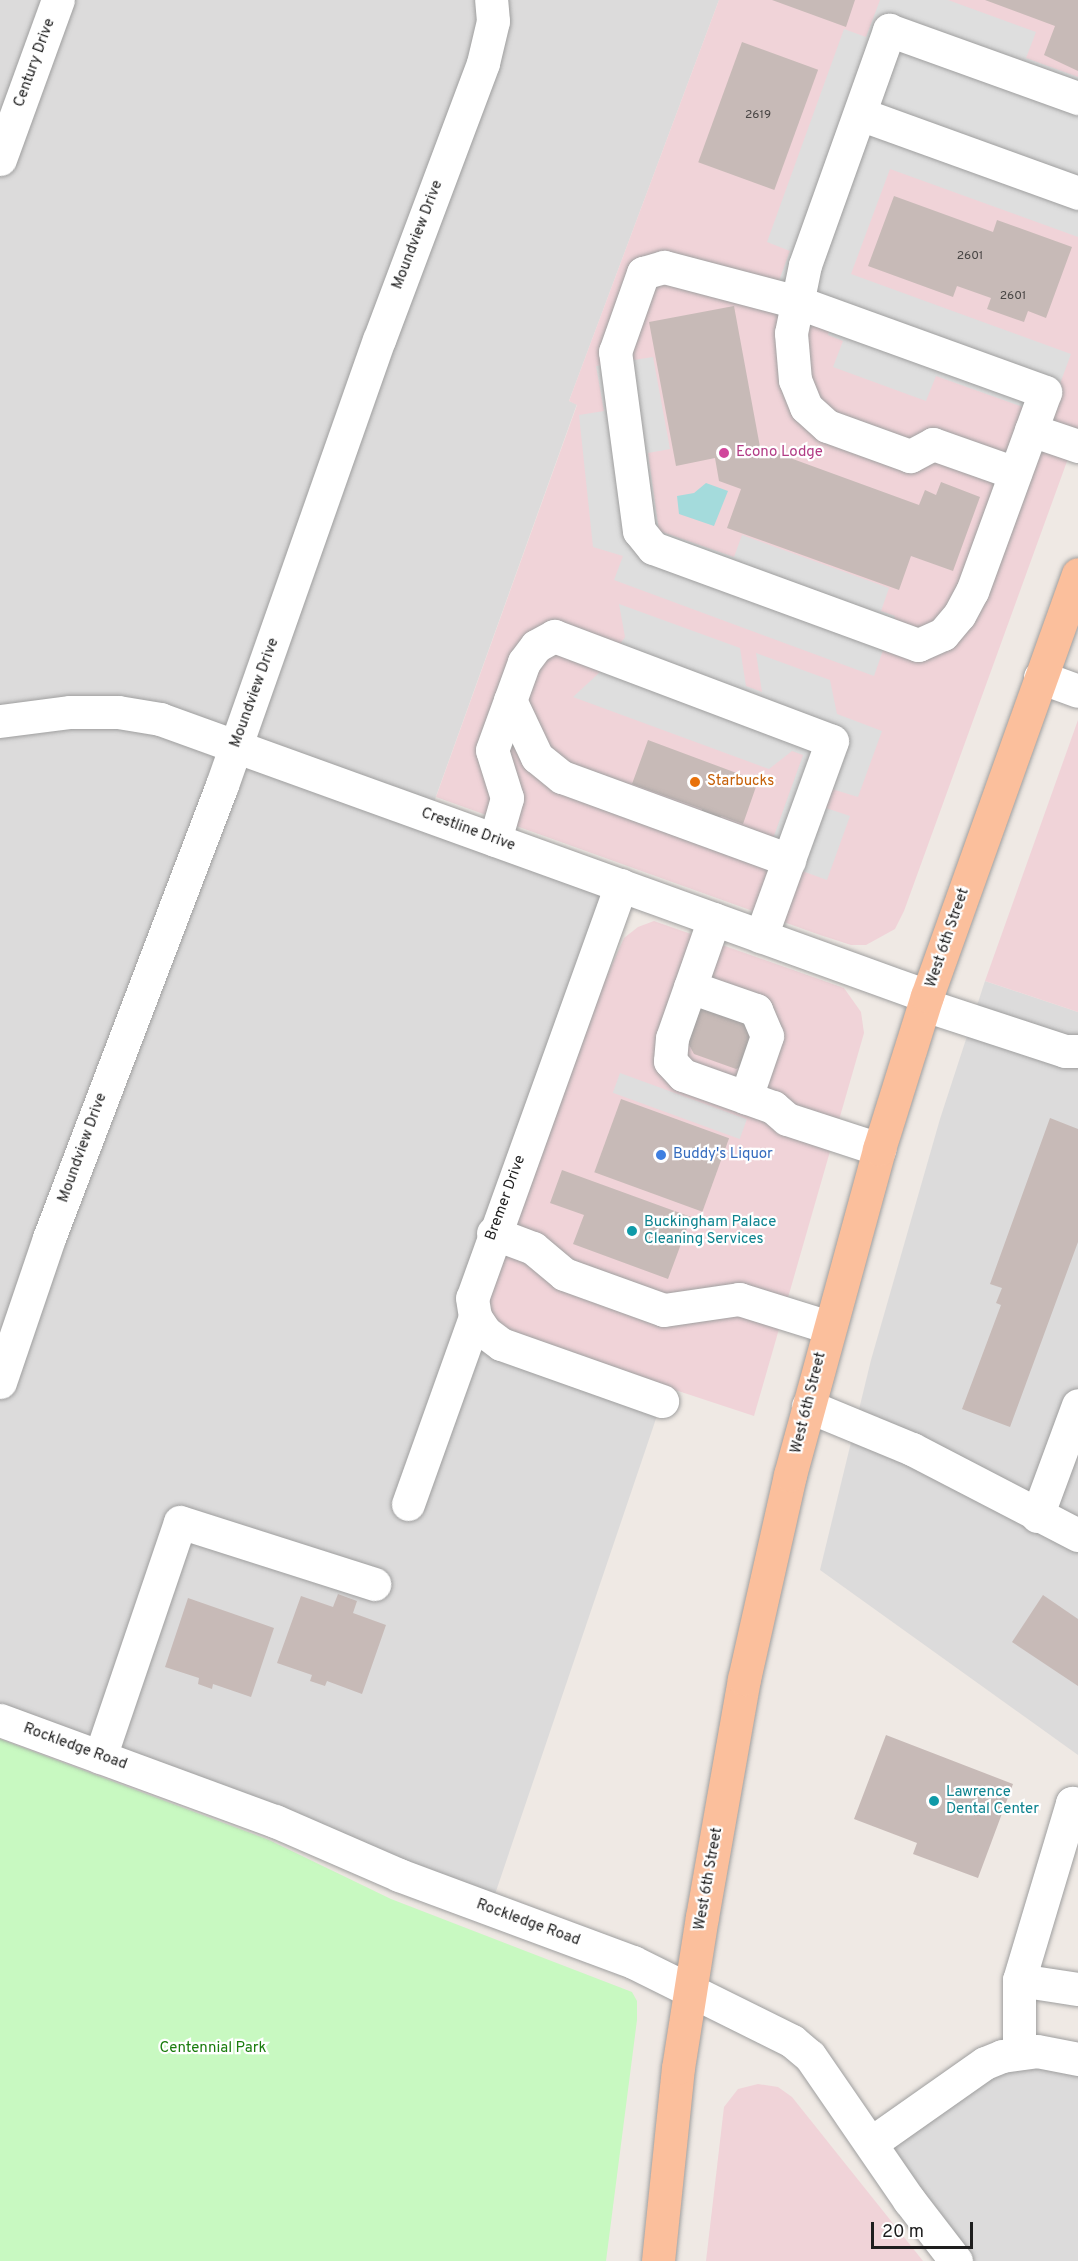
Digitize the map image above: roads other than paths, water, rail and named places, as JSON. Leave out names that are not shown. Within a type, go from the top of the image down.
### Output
[{"type":"main road","name":"West 6th Street","points":[[658,2261],[690,1990],[744,1679],[808,1406],[879,1149],[926,1000],[1078,574]]},
{"type":"street","name":"Century Drive","points":[[0,159],[58,0]]},
{"type":"street","name":"Moundview Drive","points":[[0,1382],[129,1021],[236,746],[379,340],[483,63],[494,21],[491,0]]},
{"type":"street","points":[[1015,473],[933,444],[910,456],[827,426],[806,407],[795,380],[790,333],[805,265],[889,30],[1078,98]]},
{"type":"street","points":[[860,114],[1078,193]]},
{"type":"street","points":[[663,267],[797,302],[1045,392],[959,615],[943,634],[918,645],[653,548],[639,531],[615,352],[643,273],[663,267]]},
{"type":"street","points":[[1031,430],[1078,446]]},
{"type":"street","points":[[495,840],[507,798],[492,750],[524,662],[537,646],[554,636],[832,741],[760,936]]},
{"type":"street","points":[[1040,677],[1078,691]]},
{"type":"street","points":[[510,700],[537,757],[562,777],[789,860]]},
{"type":"street","name":"Crestline Drive","points":[[0,721],[70,712],[118,712],[160,719],[714,919],[926,1000],[1065,1050],[1078,1051]]},
{"type":"street","name":"Bremer Drive","points":[[475,1317],[472,1298],[476,1281],[621,885]]},
{"type":"street","points":[[714,919],[672,1038],[670,1061],[683,1075],[773,1107],[787,1119],[879,1149]]},
{"type":"street","points":[[690,987],[756,1010],[767,1036],[746,1097]]},
{"type":"street","points":[[493,1233],[533,1248],[564,1274],[664,1310],[739,1299],[829,1327]]},
{"type":"street","points":[[408,1504],[475,1317],[501,1344],[662,1401]]},
{"type":"street","points":[[1037,1516],[1078,1405]]},
{"type":"street","points":[[808,1406],[912,1449],[1037,1516],[1078,1535]]},
{"type":"street","points":[[100,1757],[180,1522],[374,1584]]},
{"type":"street","name":"Rockledge Road","points":[[0,1720],[275,1821],[399,1875],[633,1962],[792,2041],[810,2056],[956,2261]]},
{"type":"street","points":[[1019,2052],[1019,1980],[1072,1803],[1078,1807]]},
{"type":"street","points":[[1019,1980],[1078,1989]]},
{"type":"street","points":[[871,2143],[986,2063],[1019,2052],[1055,2053],[1078,2059]]},
{"type":"water","points":[[706,483],[728,491],[714,526],[679,514],[677,496],[694,493]]},
{"type":"place","name":"Econo Lodge","points":[[724,453]]},
{"type":"place","name":"Starbucks","points":[[695,782]]},
{"type":"place","name":"Buddy's Liquor","points":[[661,1155]]},
{"type":"place","name":"Buckingham Palace Cleaning Services","points":[[632,1231]]},
{"type":"place","name":"Lawrence Dental Center","points":[[934,1801]]},
{"type":"park label","name":"Centennial Park","points":[[213,2049]]}]
